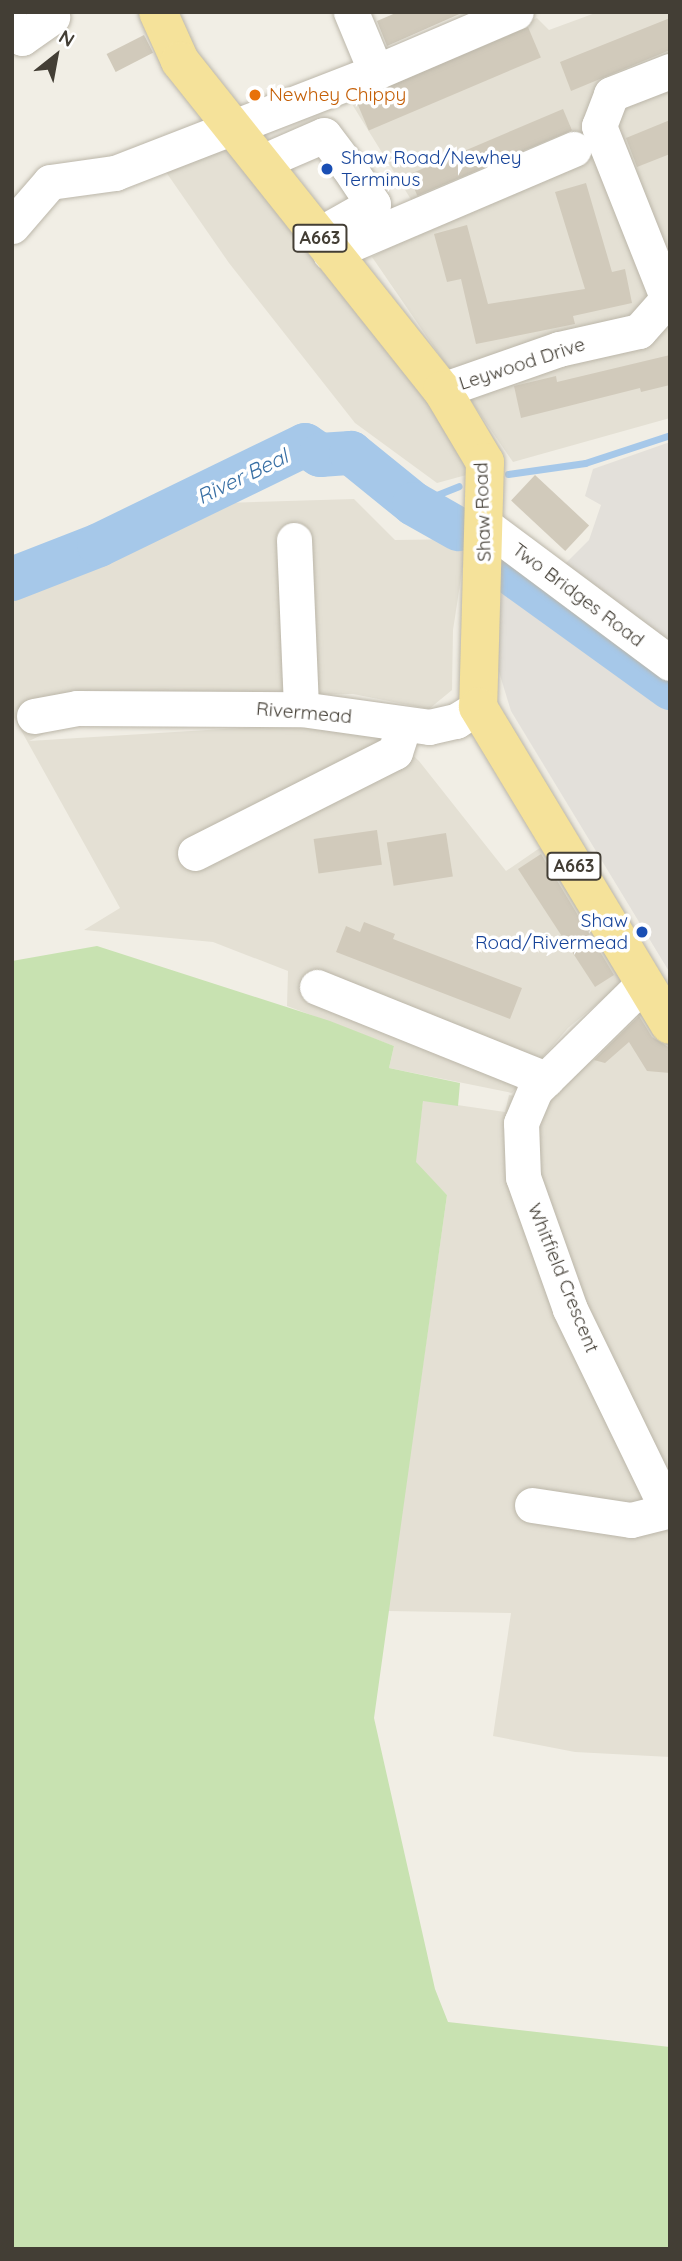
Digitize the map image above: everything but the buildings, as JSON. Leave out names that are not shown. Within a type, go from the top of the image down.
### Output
[{"type":"main road","name":"Shaw Road","points":[[158,12],[180,61],[237,127],[324,244],[442,390],[485,462],[486,526],[478,707]]},
{"type":"main road","name":"A663","points":[[478,707],[670,1025]]},
{"type":"street","points":[[351,12],[376,72]]},
{"type":"street","points":[[12,226],[50,182],[115,173],[376,72],[516,12]]},
{"type":"street","points":[[12,24],[22,37],[52,17]]},
{"type":"street","points":[[668,297],[599,126],[611,94],[670,71]]},
{"type":"street","points":[[264,161],[324,135],[373,204],[324,244]]},
{"type":"street","points":[[324,244],[574,149]]},
{"type":"street","name":"Leywood Drive","points":[[442,390],[559,349],[639,331],[668,297]]},
{"type":"street","name":"Two Bridges Road","points":[[486,526],[670,663]]},
{"type":"street","points":[[293,540],[301,709]]},
{"type":"street","name":"Rivermead","points":[[34,716],[76,708],[301,709],[404,724],[442,724],[478,707]]},
{"type":"street","points":[[195,853],[395,752],[404,724]]},
{"type":"street","name":"Whitfield Crescent","points":[[532,1505],[631,1520],[668,1511],[570,1309],[523,1177],[521,1123],[535,1090],[645,983]]},
{"type":"street","points":[[317,987],[545,1079]]},
{"type":"shaded area","points":[[598,12],[670,12],[670,418],[513,462],[372,257],[428,227],[347,96],[537,18],[549,30]]},
{"type":"shaded area","points":[[235,142],[466,455],[470,474],[437,483],[355,423],[229,263],[166,172]]},
{"type":"shaded area","points":[[670,442],[670,646],[564,565],[589,540],[601,505],[585,496],[593,469]]},
{"type":"shaded area","points":[[354,499],[395,540],[467,539],[453,630],[452,690],[429,709],[353,694],[119,698],[29,741],[320,723],[389,733],[419,761],[506,871],[547,843],[631,976],[568,1028],[512,1093],[389,1068],[394,1046],[287,1006],[288,971],[213,942],[84,930],[120,908],[12,714],[12,593],[224,503]]},
{"type":"shaded area","points":[[503,575],[670,693],[670,973],[511,711],[496,662]]},
{"type":"shaded area","points":[[641,998],[670,1043],[670,1757],[575,1752],[493,1736],[511,1613],[388,1611],[447,1195],[415,1163],[423,1100],[505,1112],[509,1095],[543,1101]]},
{"type":"green space","points":[[97,946],[330,1021],[394,1046],[389,1068],[460,1083],[458,1106],[423,1101],[416,1162],[447,1195],[374,1718],[435,1989],[448,2022],[670,2047],[670,2249],[12,2249],[12,961]]},
{"type":"waterway","points":[[508,474],[585,463],[670,435]]},
{"type":"waterway","name":"River Beal","points":[[12,579],[99,545],[305,445],[320,455],[351,453],[414,504],[458,529]]},
{"type":"waterway","points":[[414,504],[459,486]]},
{"type":"waterway","name":"River Beal","points":[[508,571],[670,688]]},
{"type":"place","name":"Newhey Chippy","points":[[255,95]]},
{"type":"place","name":"Shaw Road/Newhey Terminus","points":[[327,169]]},
{"type":"place","name":"Shaw Road/Rivermead","points":[[642,932]]}]
